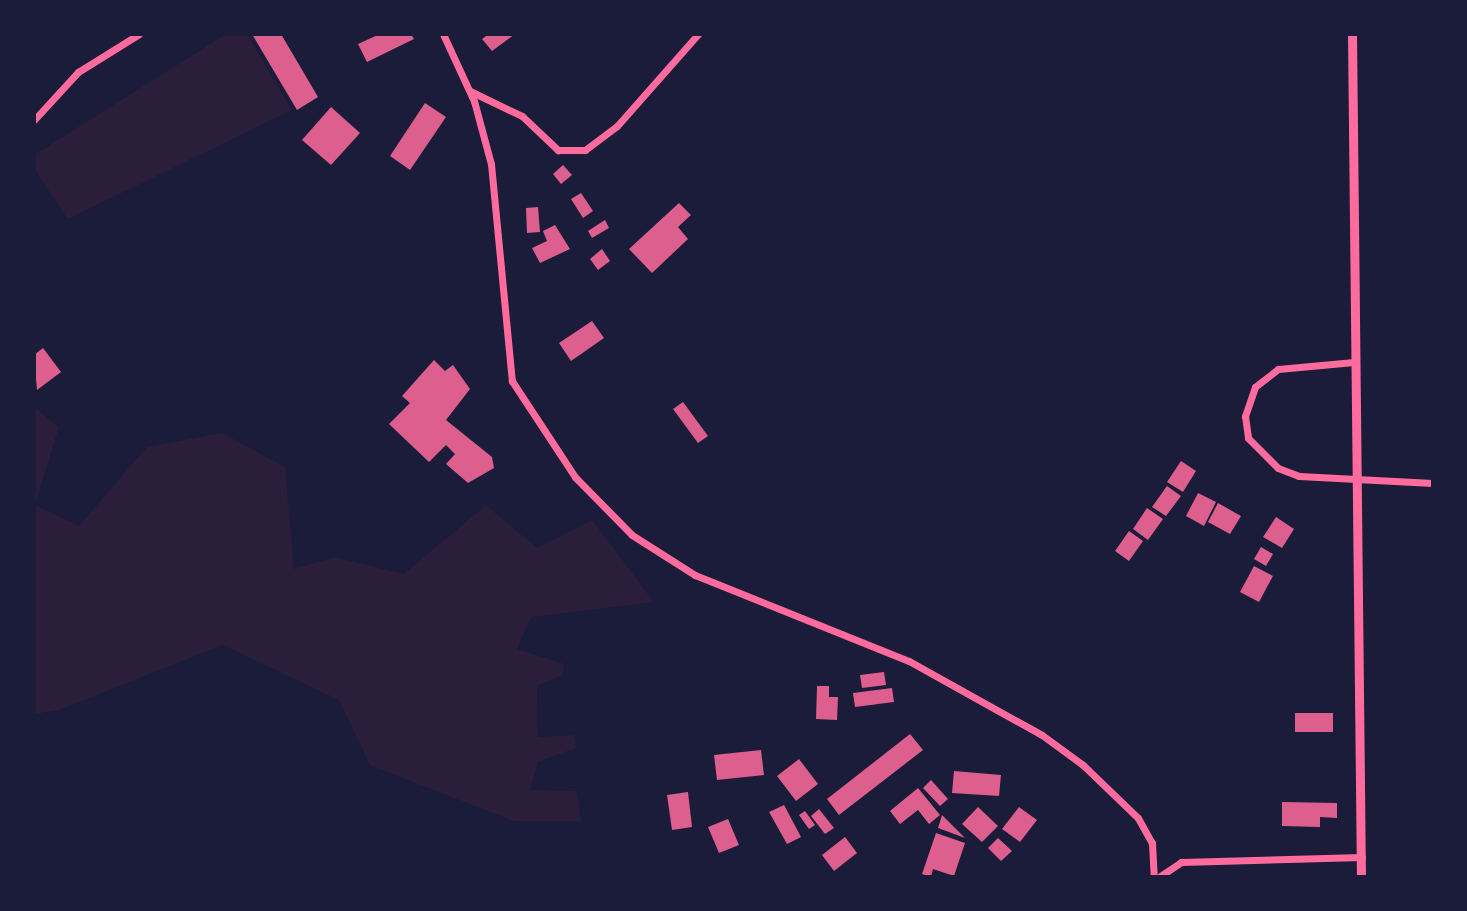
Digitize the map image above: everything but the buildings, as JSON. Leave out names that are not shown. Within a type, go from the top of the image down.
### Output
[{"type":"street","points":[[34,120],[78,72],[139,34]]},
{"type":"street","points":[[443,34],[470,91],[491,164],[512,381],[575,477],[632,535],[695,575],[909,661],[1042,735],[1083,765],[1138,818],[1152,843],[1157,877],[1181,862],[1362,857]]},
{"type":"street","points":[[470,91],[522,116],[558,150],[585,150],[617,126],[698,34]]},
{"type":"street","points":[[1352,34],[1361,877]]},
{"type":"street","points":[[1354,362],[1278,369],[1255,387],[1245,416],[1248,438],[1278,468],[1332,481],[1433,483]]},
{"type":"shaded area","points":[[226,34],[247,34],[292,110],[68,219],[34,169],[34,155]]},
{"type":"shaded area","points":[[34,407],[59,427],[35,505],[79,526],[147,447],[222,433],[285,467],[294,569],[335,557],[404,574],[486,505],[537,548],[592,520],[654,602],[531,617],[517,649],[564,664],[563,675],[537,686],[538,737],[574,735],[576,748],[538,762],[530,790],[577,791],[581,821],[513,821],[370,765],[339,700],[223,645],[59,710],[34,714]]}]
